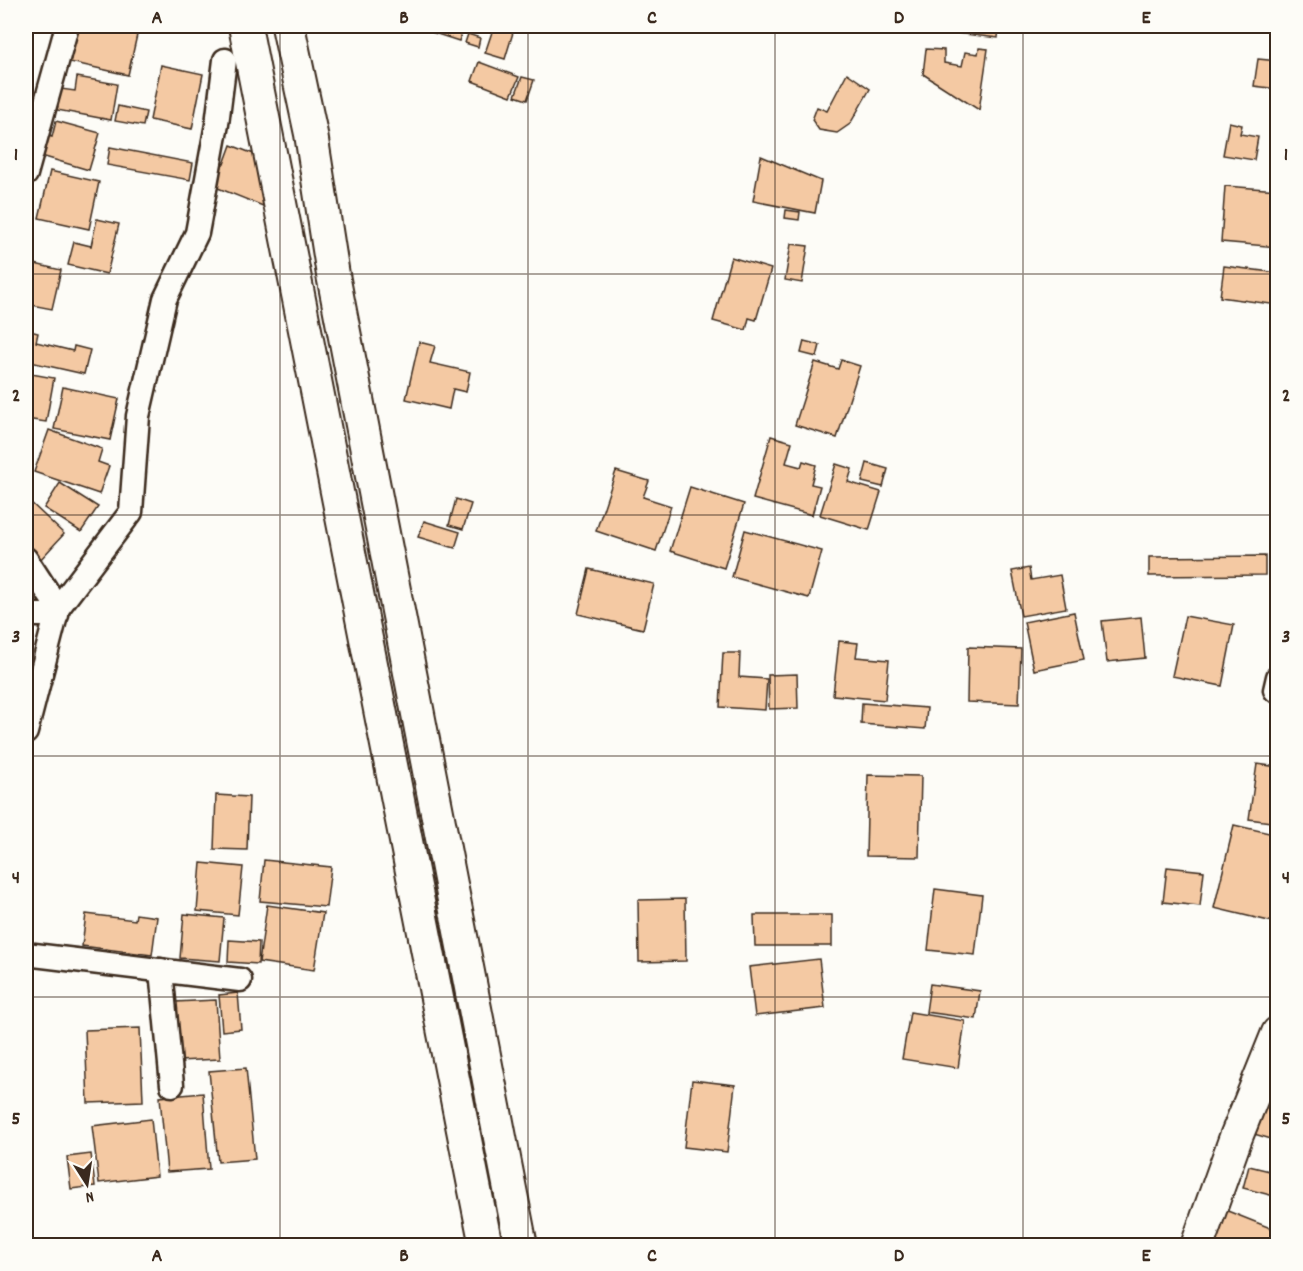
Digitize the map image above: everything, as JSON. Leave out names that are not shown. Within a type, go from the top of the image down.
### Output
[{"type":"main road","points":[[245,26],[486,1245]]},
{"type":"main road","points":[[288,26],[310,134],[333,275],[521,1245]]},
{"type":"main road","points":[[1197,1245],[1236,1137],[1278,1033]]},
{"type":"street","points":[[26,174],[67,26]]},
{"type":"street","points":[[26,732],[57,611],[131,512],[138,416],[165,299],[197,233],[217,124],[225,60]]},
{"type":"street","points":[[26,559],[57,611]]},
{"type":"street","points":[[26,615],[57,611]]},
{"type":"street","points":[[1278,677],[1275,690],[1278,691]]},
{"type":"street","points":[[26,954],[240,980]]},
{"type":"street","points":[[161,970],[172,1085]]},
{"type":"building","points":[[78,26],[96,26],[137,35],[128,75],[70,62]]},
{"type":"building","points":[[433,26],[464,26],[459,41],[431,32]]},
{"type":"building","points":[[484,26],[515,26],[505,59],[485,53],[492,32],[483,29]]},
{"type":"building","points":[[939,26],[999,26],[998,38],[939,31]]},
{"type":"building","points":[[468,34],[480,38],[478,47],[465,43]]},
{"type":"building","points":[[979,48],[988,49],[979,110],[923,74],[926,49],[944,50],[944,63],[962,66],[965,52],[978,54]]},
{"type":"building","points":[[1258,59],[1278,61],[1278,89],[1254,86]]},
{"type":"building","points":[[479,62],[519,77],[511,96],[472,81]]},
{"type":"building","points":[[161,65],[203,74],[192,129],[150,120]]},
{"type":"building","points":[[847,73],[870,89],[850,124],[837,133],[819,130],[812,120],[817,107],[827,111]]},
{"type":"building","points":[[77,77],[117,84],[111,120],[57,110],[61,89],[75,91]]},
{"type":"building","points":[[522,77],[534,80],[527,100],[515,96]]},
{"type":"building","points":[[118,106],[146,112],[143,126],[115,121]]},
{"type":"building","points":[[56,121],[100,133],[89,170],[38,155],[44,135],[52,137]]},
{"type":"building","points":[[1229,122],[1242,125],[1240,134],[1258,137],[1254,160],[1223,155]]},
{"type":"building","points":[[231,145],[269,160],[260,184],[270,188],[263,206],[208,184],[217,162],[224,164]]},
{"type":"building","points":[[110,147],[193,163],[190,180],[107,165]]},
{"type":"building","points":[[761,156],[821,181],[815,213],[753,201]]},
{"type":"building","points":[[50,171],[99,182],[89,229],[39,218]]},
{"type":"building","points":[[1225,186],[1278,190],[1278,247],[1221,242]]},
{"type":"building","points":[[786,210],[800,212],[799,220],[785,218]]},
{"type":"building","points":[[97,219],[119,224],[107,274],[68,265],[74,242],[91,246]]},
{"type":"building","points":[[791,244],[808,246],[802,283],[785,280]]},
{"type":"building","points":[[731,257],[771,269],[756,320],[749,318],[746,330],[713,321]]},
{"type":"building","points":[[26,262],[61,270],[52,309],[26,304]]},
{"type":"building","points":[[1224,266],[1278,273],[1278,305],[1220,297]]},
{"type":"building","points":[[26,330],[38,333],[36,342],[73,351],[74,346],[90,350],[84,374],[26,361]]},
{"type":"building","points":[[804,341],[820,345],[817,357],[801,353]]},
{"type":"building","points":[[419,342],[435,346],[430,363],[470,372],[466,392],[453,389],[449,409],[406,399]]},
{"type":"building","points":[[841,360],[860,366],[837,438],[795,425],[815,362],[838,369]]},
{"type":"building","points":[[26,373],[54,378],[46,422],[26,419]]},
{"type":"building","points":[[63,387],[119,399],[110,440],[54,429]]},
{"type":"building","points":[[49,430],[102,449],[98,462],[109,466],[99,494],[34,472]]},
{"type":"building","points":[[771,436],[792,442],[786,463],[801,467],[803,461],[816,465],[811,484],[820,486],[812,515],[753,499]]},
{"type":"building","points":[[867,463],[888,469],[883,487],[862,482]]},
{"type":"building","points":[[836,464],[852,469],[848,482],[881,492],[869,530],[820,515]]},
{"type":"building","points":[[616,471],[649,481],[643,497],[671,506],[656,551],[596,531]]},
{"type":"building","points":[[60,483],[98,507],[81,532],[44,508]]},
{"type":"building","points":[[690,487],[744,504],[724,568],[670,551]]},
{"type":"building","points":[[456,499],[471,504],[463,529],[449,525]]},
{"type":"building","points":[[28,500],[64,534],[40,560],[26,546],[26,503]]},
{"type":"building","points":[[424,521],[460,532],[455,548],[418,537]]},
{"type":"building","points":[[745,530],[822,551],[809,598],[732,577]]},
{"type":"building","points":[[1265,556],[1265,575],[1149,576],[1149,557]]},
{"type":"building","points":[[1029,568],[1031,580],[1060,575],[1066,608],[1021,616],[1012,571]]},
{"type":"building","points":[[589,569],[654,584],[643,629],[578,614]]},
{"type":"building","points":[[1074,612],[1084,660],[1034,670],[1024,622]]},
{"type":"building","points":[[1185,616],[1234,625],[1222,686],[1172,676]]},
{"type":"building","points":[[1141,617],[1145,658],[1107,662],[1102,621]]},
{"type":"building","points":[[839,641],[858,643],[856,657],[889,660],[885,700],[833,695]]},
{"type":"building","points":[[968,647],[1021,649],[1019,704],[967,702]]},
{"type":"building","points":[[723,653],[740,653],[739,677],[767,679],[765,710],[720,707]]},
{"type":"building","points":[[797,674],[798,708],[769,709],[768,675]]},
{"type":"building","points":[[862,703],[927,708],[925,729],[861,724]]},
{"type":"building","points":[[1257,764],[1278,767],[1278,823],[1249,819]]},
{"type":"building","points":[[868,775],[921,776],[919,857],[866,856]]},
{"type":"building","points":[[216,795],[249,797],[247,850],[214,849]]},
{"type":"building","points":[[1234,825],[1278,835],[1278,904],[1273,922],[1214,908]]},
{"type":"building","points":[[264,860],[331,867],[326,907],[260,901]]},
{"type":"building","points":[[201,863],[243,867],[238,915],[197,911]]},
{"type":"building","points":[[1167,867],[1204,871],[1200,906],[1163,902]]},
{"type":"building","points":[[935,889],[982,895],[975,955],[928,950]]},
{"type":"building","points":[[685,899],[686,961],[639,962],[638,900]]},
{"type":"building","points":[[267,905],[323,913],[314,970],[259,962]]},
{"type":"building","points":[[86,914],[135,920],[136,914],[157,917],[152,955],[82,946]]},
{"type":"building","points":[[184,914],[224,918],[220,961],[180,958]]},
{"type":"building","points":[[754,915],[832,915],[832,946],[755,946]]},
{"type":"building","points":[[229,940],[259,942],[258,964],[228,962]]},
{"type":"building","points":[[819,959],[825,1008],[755,1016],[749,967]]},
{"type":"building","points":[[930,984],[980,991],[976,1019],[926,1012]]},
{"type":"building","points":[[238,993],[241,1029],[222,1031],[219,995]]},
{"type":"building","points":[[216,1000],[220,1059],[178,1061],[175,1002]]},
{"type":"building","points":[[910,1012],[965,1021],[958,1068],[902,1059]]},
{"type":"building","points":[[140,1028],[143,1101],[88,1103],[85,1030]]},
{"type":"building","points":[[246,1068],[255,1159],[218,1162],[209,1071]]},
{"type":"building","points":[[692,1080],[735,1085],[727,1152],[684,1147]]},
{"type":"building","points":[[1266,1091],[1278,1094],[1278,1141],[1254,1134]]},
{"type":"building","points":[[203,1093],[209,1169],[167,1172],[160,1097]]},
{"type":"building","points":[[151,1119],[157,1176],[99,1183],[92,1126]]},
{"type":"building","points":[[91,1154],[95,1186],[71,1189],[67,1157]]},
{"type":"building","points":[[1249,1166],[1278,1173],[1278,1197],[1243,1188]]},
{"type":"building","points":[[1220,1208],[1278,1231],[1278,1246],[1205,1245]]}]
